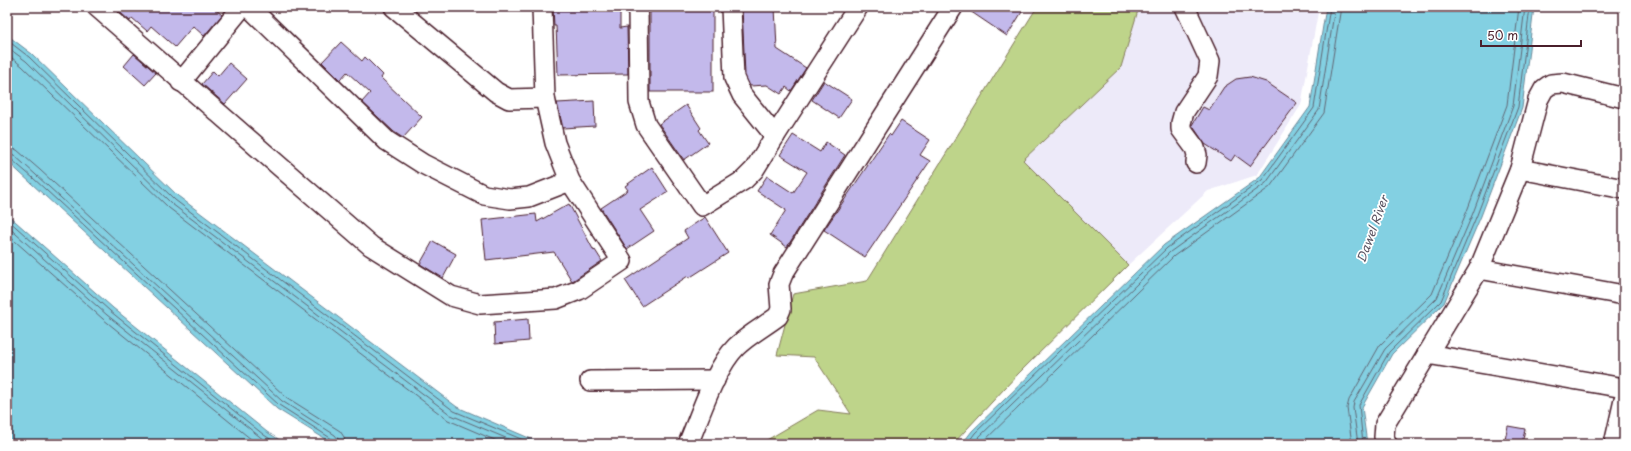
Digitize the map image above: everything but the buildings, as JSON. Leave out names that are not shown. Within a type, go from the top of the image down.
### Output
[{"type":"street","points":[[97,7],[181,82],[371,246],[451,296],[480,304],[556,299],[579,290],[622,261],[570,180],[555,143],[545,98],[542,7]]},
{"type":"street","points":[[181,82],[242,7]]},
{"type":"street","points":[[249,7],[387,141],[430,167],[484,195],[510,199],[529,197],[570,180]]},
{"type":"street","points":[[394,7],[496,92],[509,99],[545,98]]},
{"type":"street","points":[[638,7],[639,102],[642,115],[646,125],[702,206],[744,180],[754,170],[774,136],[858,7]]},
{"type":"street","points":[[731,7],[734,78],[742,95],[774,136]]},
{"type":"street","points":[[688,444],[715,380],[729,355],[737,347],[778,316],[780,309],[779,284],[783,274],[953,7]]},
{"type":"street","points":[[1185,7],[1210,61],[1208,76],[1184,112],[1181,123],[1181,129],[1195,148],[1197,155],[1196,163]]},
{"type":"street","points":[[1387,444],[1384,437],[1386,424],[1479,269],[1520,169],[1538,100],[1544,89],[1551,84],[1563,83],[1624,98]]},
{"type":"street","points":[[1520,169],[1624,188]]},
{"type":"street","points":[[1479,269],[1624,295]]},
{"type":"street","points":[[1427,354],[1624,388]]},
{"type":"street","points":[[590,381],[715,380]]},
{"type":"street","points":[[1614,444],[1624,400]]},
{"type":"shaded area","points":[[1139,7],[1319,7],[1301,105],[1257,175],[1208,191],[1128,265],[1023,160],[1121,67]]},
{"type":"green space","points":[[1037,7],[1139,7],[1121,67],[1023,160],[1128,265],[1018,374],[953,444],[760,444],[818,410],[851,414],[814,357],[777,355],[793,294],[867,281]]},
{"type":"water","name":"Dawel River","points":[[1326,7],[1534,7],[1522,108],[1481,216],[1444,303],[1392,354],[1362,407],[1367,444],[962,444],[972,431],[1164,245],[1259,178],[1310,107]]},
{"type":"water","points":[[7,35],[32,54],[178,196],[457,407],[543,444],[333,444],[277,409],[7,161]]},
{"type":"water","points":[[7,214],[113,308],[267,432],[286,444],[7,444]]}]
